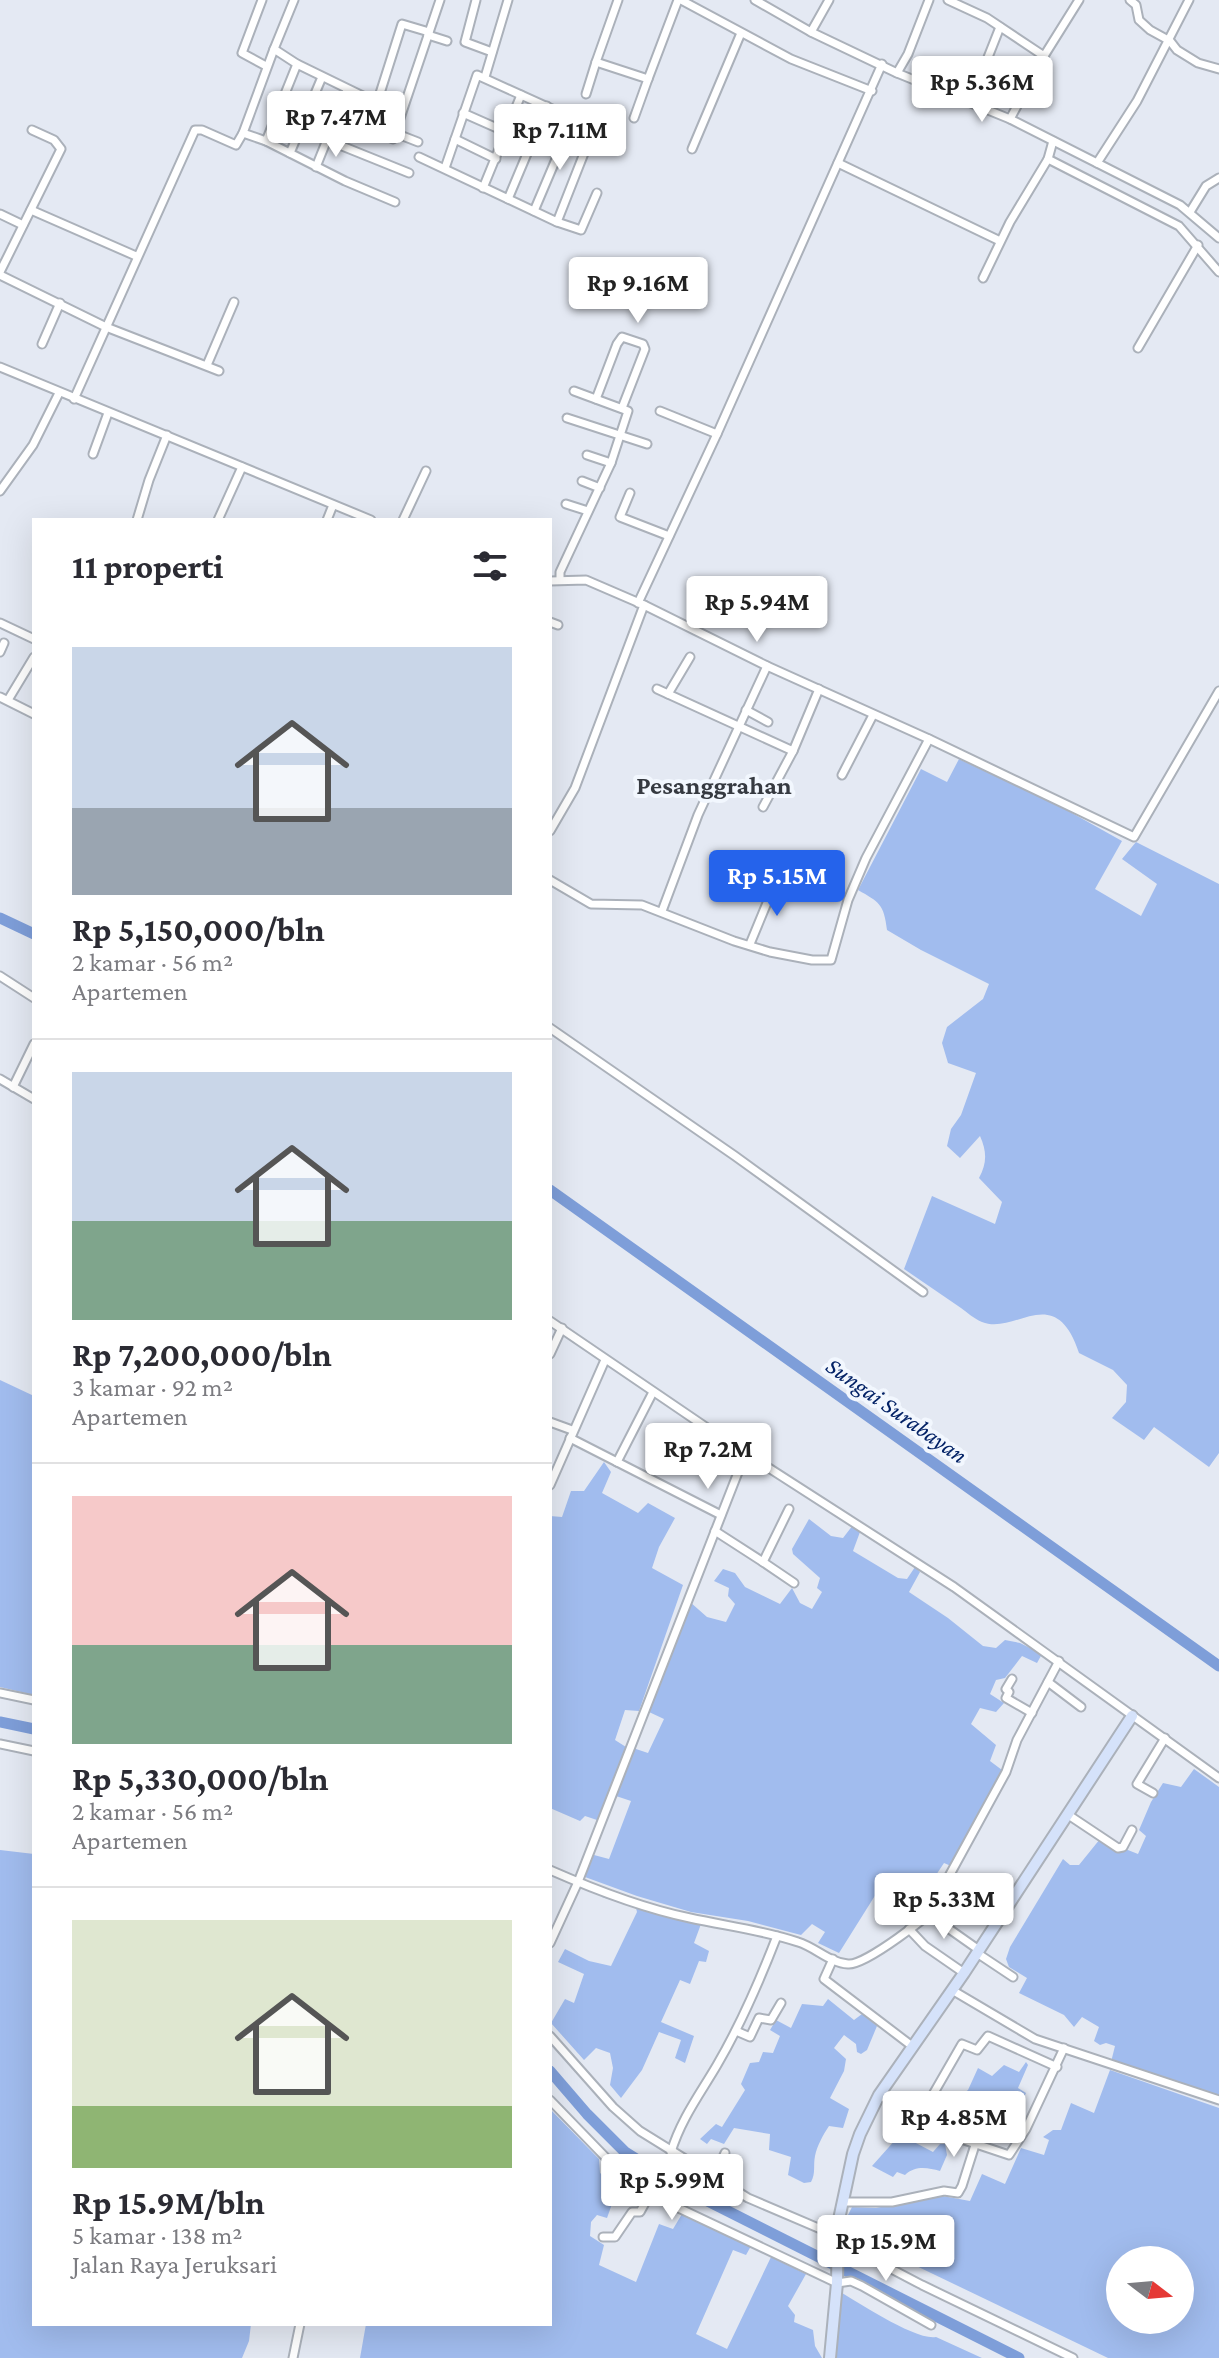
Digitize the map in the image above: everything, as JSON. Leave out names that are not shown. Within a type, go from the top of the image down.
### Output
[{"type":"street","points":[[262,0],[242,53],[266,66]]},
{"type":"street","points":[[76,396],[136,256],[195,130],[202,130],[236,145],[294,0]]},
{"type":"street","points":[[358,124],[393,140],[440,0]]},
{"type":"street","points":[[476,0],[465,42],[492,52]]},
{"type":"street","points":[[485,77],[508,0]]},
{"type":"street","points":[[586,94],[618,0]]},
{"type":"street","points":[[634,118],[679,0],[791,59],[872,91]]},
{"type":"street","points":[[755,0],[811,32],[897,73],[1010,119],[1097,163],[1190,212],[1219,238]]},
{"type":"street","points":[[811,32],[829,0]]},
{"type":"street","points":[[897,73],[908,54],[929,0]]},
{"type":"street","points":[[948,0],[987,18],[1044,56]]},
{"type":"street","points":[[1010,119],[1079,0]]},
{"type":"street","points":[[1097,163],[1137,101],[1189,0]]},
{"type":"street","points":[[1136,2],[1142,25],[1170,41],[1177,50],[1198,63],[1219,69]]},
{"type":"street","points":[[369,128],[402,24],[447,41]]},
{"type":"street","points":[[963,100],[979,80],[1000,27]]},
{"type":"street","points":[[692,149],[741,33]]},
{"type":"street","points":[[274,49],[297,64],[377,103]]},
{"type":"street","points":[[596,62],[648,79]]},
{"type":"street","points":[[266,141],[297,64]]},
{"type":"street","points":[[552,828],[575,788],[641,600],[882,64]]},
{"type":"street","points":[[445,168],[475,78],[479,75],[547,106],[590,127],[592,133],[557,222]]},
{"type":"street","points":[[290,153],[322,77]]},
{"type":"street","points":[[316,167],[347,90]]},
{"type":"street","points":[[483,188],[521,95]]},
{"type":"street","points":[[508,199],[547,106]]},
{"type":"street","points":[[463,113],[506,132]]},
{"type":"street","points":[[534,211],[573,119]]},
{"type":"street","points":[[32,130],[54,140],[61,149],[0,274],[106,327],[219,371]]},
{"type":"street","points":[[243,133],[395,202]]},
{"type":"street","points":[[395,133],[418,142]]},
{"type":"street","points":[[455,139],[496,159]]},
{"type":"street","points":[[327,140],[409,173]]},
{"type":"street","points":[[983,278],[1000,241],[1049,156],[1053,141]]},
{"type":"street","points":[[1049,156],[1167,218],[1190,236],[1218,268]]},
{"type":"street","points":[[419,157],[557,222],[582,229],[597,193]]},
{"type":"street","points":[[838,163],[1000,241]]},
{"type":"street","points":[[1190,212],[1206,186],[1219,178]]},
{"type":"street","points":[[31,210],[136,256]]},
{"type":"street","points":[[0,214],[23,225]]},
{"type":"street","points":[[1138,348],[1198,245]]},
{"type":"street","points":[[207,365],[234,302]]},
{"type":"street","points":[[42,344],[60,303]]},
{"type":"street","points":[[596,399],[617,344],[622,337],[627,337],[643,344],[645,349],[622,408]]},
{"type":"street","points":[[0,367],[366,518]]},
{"type":"street","points":[[560,576],[611,463],[628,411],[574,391]]},
{"type":"street","points":[[0,491],[33,445],[59,393]]},
{"type":"street","points":[[660,411],[717,434]]},
{"type":"street","points":[[93,454],[108,413]]},
{"type":"street","points":[[567,418],[647,444]]},
{"type":"street","points":[[138,518],[167,435]]},
{"type":"street","points":[[587,455],[611,463]]},
{"type":"street","points":[[219,518],[242,467]]},
{"type":"street","points":[[404,518],[426,471]]},
{"type":"street","points":[[582,481],[600,488]]},
{"type":"street","points":[[630,493],[620,517],[669,536]]},
{"type":"street","points":[[566,504],[588,511]]},
{"type":"street","points":[[328,518],[333,505]]},
{"type":"street","points":[[552,580],[560,576],[586,580],[641,600],[767,666],[1134,837],[1219,691]]},
{"type":"street","points":[[0,623],[32,638]]},
{"type":"street","points":[[668,694],[690,657]]},
{"type":"street","points":[[32,660],[4,699],[32,713]]},
{"type":"street","points":[[662,911],[691,831],[767,666]]},
{"type":"street","points":[[657,689],[793,751]]},
{"type":"street","points":[[763,807],[793,751],[819,689]]},
{"type":"street","points":[[746,710],[768,722]]},
{"type":"street","points":[[842,775],[873,715]]},
{"type":"street","points":[[552,881],[591,904],[642,905],[734,941],[792,957],[831,960],[848,900],[866,858],[929,739]]},
{"type":"street","points":[[750,944],[776,881]]},
{"type":"street","points":[[0,976],[32,997]]},
{"type":"street","points":[[552,1029],[923,1292]]},
{"type":"street","points":[[13,1087],[32,1048]]},
{"type":"street","points":[[0,1079],[32,1098]]},
{"type":"street","points":[[552,1323],[745,1454],[942,1579],[1219,1778]]},
{"type":"street","points":[[552,1350],[561,1331]]},
{"type":"street","points":[[552,1480],[605,1360]]},
{"type":"street","points":[[617,1462],[653,1392]]},
{"type":"street","points":[[552,1423],[617,1462],[721,1515]]},
{"type":"street","points":[[552,1939],[578,1882],[745,1454]]},
{"type":"street","points":[[763,1562],[789,1509]]},
{"type":"street","points":[[715,1531],[794,1583]]},
{"type":"street","points":[[552,1871],[687,1918],[724,1923],[799,1942],[850,1965],[859,1962],[909,1929],[943,1901],[948,1878],[1006,1772],[1017,1740],[1059,1661]]},
{"type":"street","points":[[1012,1679],[1006,1689],[1009,1692],[1006,1698],[1032,1713]]},
{"type":"street","points":[[1048,1682],[1081,1707]]},
{"type":"street","points":[[0,1693],[32,1700]]},
{"type":"street","points":[[830,2358],[843,2202],[853,2154],[879,2095],[964,1973],[1132,1716]]},
{"type":"street","points":[[1153,1793],[1137,1784],[1165,1738]]},
{"type":"street","points":[[0,1744],[32,1751]]},
{"type":"street","points":[[1067,1814],[1118,1848],[1123,1847],[1132,1830]]},
{"type":"street","points":[[944,1893],[996,1922]]},
{"type":"street","points":[[928,1914],[1013,1977]]},
{"type":"street","points":[[909,1929],[925,1946],[964,1973]]},
{"type":"street","points":[[671,2152],[687,2112],[736,2031],[777,1936]]},
{"type":"street","points":[[833,1959],[824,1979],[912,2046]]},
{"type":"street","points":[[952,1990],[1035,2039],[1219,2100]]},
{"type":"street","points":[[736,2031],[750,2037],[759,2018],[771,2020],[781,2003]]},
{"type":"street","points":[[920,2117],[962,2044],[977,2050],[988,2036],[1057,2067]]},
{"type":"street","points":[[552,2038],[613,2107],[640,2131],[671,2152],[748,2198],[1073,2358]]},
{"type":"street","points":[[879,2095],[975,2145],[1012,2154],[1064,2048]]},
{"type":"street","points":[[552,2102],[612,2164],[650,2196],[836,2281],[851,2281],[931,2325]]},
{"type":"street","points":[[843,2202],[892,2202],[944,2191],[958,2193],[975,2145]]},
{"type":"street","points":[[714,2177],[725,2153]]},
{"type":"street","points":[[603,2237],[615,2237],[632,2212],[640,2212],[650,2196]]},
{"type":"street","points":[[293,2358],[300,2326]]},
{"type":"shaded area","points":[[959,759],[1063,808],[1122,841],[1095,889],[1141,916],[1157,884],[1122,859],[1136,842],[1219,884],[1219,1453],[1209,1467],[1154,1427],[1144,1440],[1112,1418],[1126,1402],[1127,1385],[1113,1370],[1079,1353],[1069,1331],[1058,1319],[1034,1315],[995,1324],[982,1322],[904,1269],[932,1196],[995,1224],[1002,1202],[979,1178],[985,1157],[980,1136],[960,1158],[947,1146],[951,1129],[961,1115],[976,1073],[948,1063],[942,1043],[947,1027],[983,999],[989,984],[887,930],[879,905],[858,890],[921,769],[947,782]]},
{"type":"shaded area","points":[[0,1380],[32,1395],[32,1695],[0,1687]]},
{"type":"shaded area","points":[[604,1462],[611,1472],[602,1493],[638,1513],[648,1503],[675,1518],[659,1547],[652,1568],[683,1585],[639,1711],[625,1710],[615,1740],[626,1747],[597,1820],[585,1816],[580,1821],[552,1809],[552,1516],[562,1517],[571,1491],[584,1491]]},
{"type":"shaded area","points":[[809,1519],[831,1536],[843,1538],[853,1525],[860,1532],[853,1551],[898,1578],[907,1579],[915,1567],[920,1572],[909,1592],[983,1646],[996,1648],[1005,1640],[1020,1643],[1042,1654],[1037,1663],[1022,1656],[1005,1678],[996,1680],[990,1694],[1004,1703],[996,1712],[980,1708],[971,1724],[996,1745],[990,1761],[1002,1770],[951,1866],[944,1863],[928,1887],[905,1879],[890,1895],[876,1894],[839,1953],[818,1943],[825,1932],[812,1924],[801,1935],[748,1921],[691,1912],[585,1877],[594,1855],[609,1859],[631,1801],[616,1796],[633,1748],[648,1753],[664,1719],[649,1712],[690,1602],[707,1617],[726,1622],[735,1604],[728,1596],[729,1588],[714,1581],[723,1569],[735,1573],[745,1587],[780,1604],[792,1588],[800,1603],[812,1609],[822,1592],[817,1588],[820,1578],[793,1554],[792,1549]]},
{"type":"shaded area","points":[[1194,1769],[1219,1787],[1219,2097],[1111,2062],[1115,2046],[1100,2045],[1094,2041],[1099,2027],[1082,2017],[1074,2027],[1064,2015],[1019,1993],[1027,1978],[1009,1967],[1006,1959],[1010,1947],[1063,1859],[1070,1865],[1079,1865],[1100,1839],[1138,1854],[1146,1836],[1139,1830],[1163,1783],[1181,1787]]},
{"type":"shaded area","points":[[0,1850],[32,1854],[32,2326],[251,2326],[242,2358],[0,2358]]},
{"type":"shaded area","points":[[605,1892],[701,1924],[694,1943],[709,1951],[706,1962],[699,1961],[690,1984],[680,1980],[661,2022],[694,2036],[685,2063],[675,2058],[681,2040],[659,2032],[642,2070],[621,2098],[610,2085],[613,2068],[610,2053],[596,2048],[584,2060],[552,2024],[565,1999],[574,2003],[584,1974],[558,1962],[565,1949],[589,1961],[611,1966],[637,1912],[636,1908],[602,1897]]},
{"type":"shaded area","points":[[828,1999],[854,2020],[862,2014],[877,2026],[867,2050],[861,2054],[857,2052],[856,2044],[844,2035],[834,2048],[846,2059],[844,2071],[830,2098],[849,2109],[843,2128],[829,2126],[822,2137],[811,2182],[804,2183],[788,2175],[791,2157],[769,2150],[770,2134],[734,2128],[724,2144],[711,2139],[707,2144],[700,2139],[716,2124],[722,2127],[745,2090],[741,2084],[750,2063],[759,2062],[763,2052],[773,2053],[780,2036],[770,2030],[776,2020],[791,2028],[802,2004],[823,2006]]},
{"type":"shaded area","points":[[1026,2062],[1028,2065],[1018,2088],[1026,2093],[1023,2099],[1008,2095],[1005,2106],[1011,2111],[1009,2118],[1024,2125],[1017,2138],[999,2129],[993,2135],[964,2120],[956,2130],[942,2121],[968,2090],[978,2068],[992,2076],[1004,2065],[1019,2072]]},
{"type":"shaded area","points":[[1110,2070],[1219,2108],[1219,2358],[1108,2358],[906,2261],[911,2243],[885,2235],[880,2244],[855,2235],[857,2228],[847,2217],[852,2207],[876,2208],[937,2195],[970,2201],[982,2174],[1005,2184],[1021,2148],[1044,2155],[1049,2140],[1043,2137],[1053,2130],[1061,2130],[1071,2103],[1094,2113]]},
{"type":"shaded area","points":[[552,2111],[599,2159],[600,2173],[618,2187],[607,2218],[597,2215],[591,2222],[590,2236],[604,2245],[599,2265],[636,2282],[659,2224],[673,2229],[682,2214],[751,2246],[746,2255],[733,2250],[696,2334],[727,2349],[771,2257],[806,2274],[788,2306],[795,2315],[794,2322],[813,2330],[815,2346],[822,2358],[360,2358],[366,2326],[552,2326]]},
{"type":"shaded area","points":[[905,2129],[912,2132],[912,2141],[933,2152],[940,2144],[945,2144],[947,2155],[940,2171],[918,2169],[905,2175],[897,2172],[893,2177],[872,2166]]},
{"type":"shaded area","points":[[837,2290],[901,2327],[927,2337],[936,2337],[982,2358],[836,2358],[833,2356]]},
{"type":"waterway","name":"Sungai Surabayan","points":[[0,918],[32,933]]},
{"type":"waterway","name":"Sungai Surabayan","points":[[552,1191],[1219,1666]]},
{"type":"waterway","points":[[0,1722],[32,1729]]},
{"type":"waterway","points":[[552,2073],[625,2152],[682,2188],[1019,2358]]},
{"type":"district","name":"Pesanggrahan","points":[[714,785]]}]
